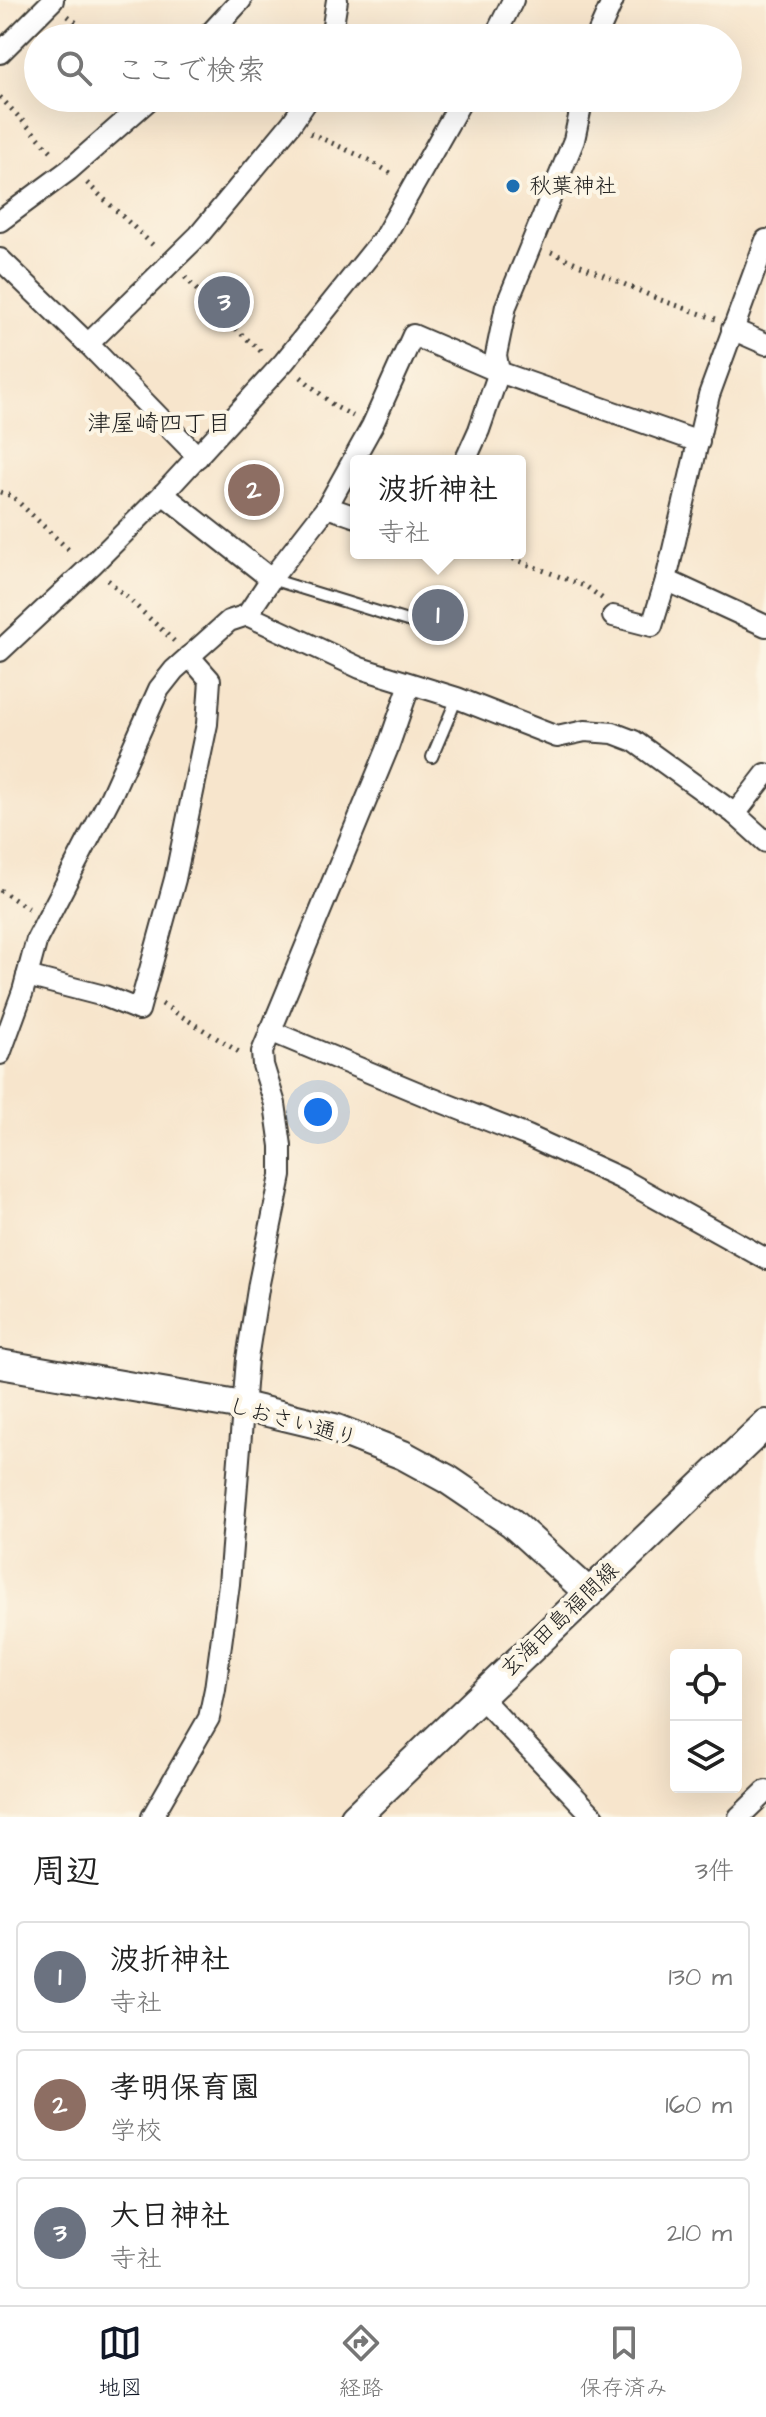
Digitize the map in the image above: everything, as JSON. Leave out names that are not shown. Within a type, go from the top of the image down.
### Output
[{"type":"street","points":[[333,24],[337,0]]},
{"type":"street","points":[[501,24],[513,0]]},
{"type":"street","points":[[602,24],[613,0]]},
{"type":"street","points":[[29,24],[52,1]]},
{"type":"street","points":[[215,24],[228,5]]},
{"type":"street","points":[[0,53],[24,29]]},
{"type":"street","points":[[0,221],[69,170],[135,112]]},
{"type":"street","points":[[88,344],[199,235],[299,112]]},
{"type":"street","points":[[0,651],[163,494],[284,362],[385,236],[455,112]]},
{"type":"street","points":[[468,455],[499,372],[496,355],[506,306],[574,140],[580,112]]},
{"type":"street","points":[[613,616],[652,626],[666,580],[709,395],[766,240]]},
{"type":"street","points":[[0,259],[198,457]]},
{"type":"street","points":[[732,327],[766,344]]},
{"type":"street","points":[[356,455],[413,335],[499,372],[699,442]]},
{"type":"street","points":[[0,1053],[37,939],[111,796],[159,689],[174,670],[229,621],[247,615],[327,507],[350,466]]},
{"type":"street","points":[[163,494],[271,579]]},
{"type":"street","points":[[327,507],[350,515]]},
{"type":"street","points":[[666,580],[766,626]]},
{"type":"street","points":[[247,615],[360,668],[457,698],[557,737],[585,731],[613,733],[634,741],[735,814],[766,842]]},
{"type":"street","points":[[27,976],[104,996],[139,1010],[175,879],[207,724],[210,680],[189,656]]},
{"type":"street","points":[[152,1817],[209,1718],[229,1584],[247,1359],[281,1176],[281,1146],[275,1104],[262,1052],[387,750],[410,684]]},
{"type":"street","points":[[735,814],[766,774]]},
{"type":"street","points":[[270,1031],[528,1136],[620,1178],[766,1259]]},
{"type":"street","name":"しおさい通り","points":[[0,1364],[243,1406],[334,1428],[403,1455],[447,1479],[512,1523],[589,1593]]},
{"type":"street","name":"玄海田島福間線","points":[[355,1817],[766,1424]]},
{"type":"street","points":[[480,1697],[594,1817]]},
{"type":"street","points":[[739,1817],[766,1791]]},
{"type":"lane","points":[[271,579],[443,632]]},
{"type":"lane","points":[[432,757],[457,698]]},
{"type":"path","points":[[52,1],[79,24]]},
{"type":"path","points":[[0,97],[69,170]]},
{"type":"path","points":[[291,124],[369,160],[413,187]]},
{"type":"path","points":[[532,244],[658,299],[732,327]]},
{"type":"path","points":[[284,362],[334,406],[372,426]]},
{"type":"path","points":[[0,492],[12,496],[82,562],[92,565],[189,656]]},
{"type":"path","points":[[514,559],[587,587],[608,602],[613,616]]},
{"type":"path","points":[[0,890],[46,920]]},
{"type":"path","points":[[145,992],[263,1065]]},
{"type":"place","name":"秋葉神社","points":[[513,186]]},
{"type":"place","name":"大日神社","points":[[224,302]]},
{"type":"place","name":"孝明保育園","points":[[254,490]]},
{"type":"place","name":"波折神社","points":[[438,615]]},
{"type":"district","name":"津屋崎四丁目","points":[[159,424]]}]
